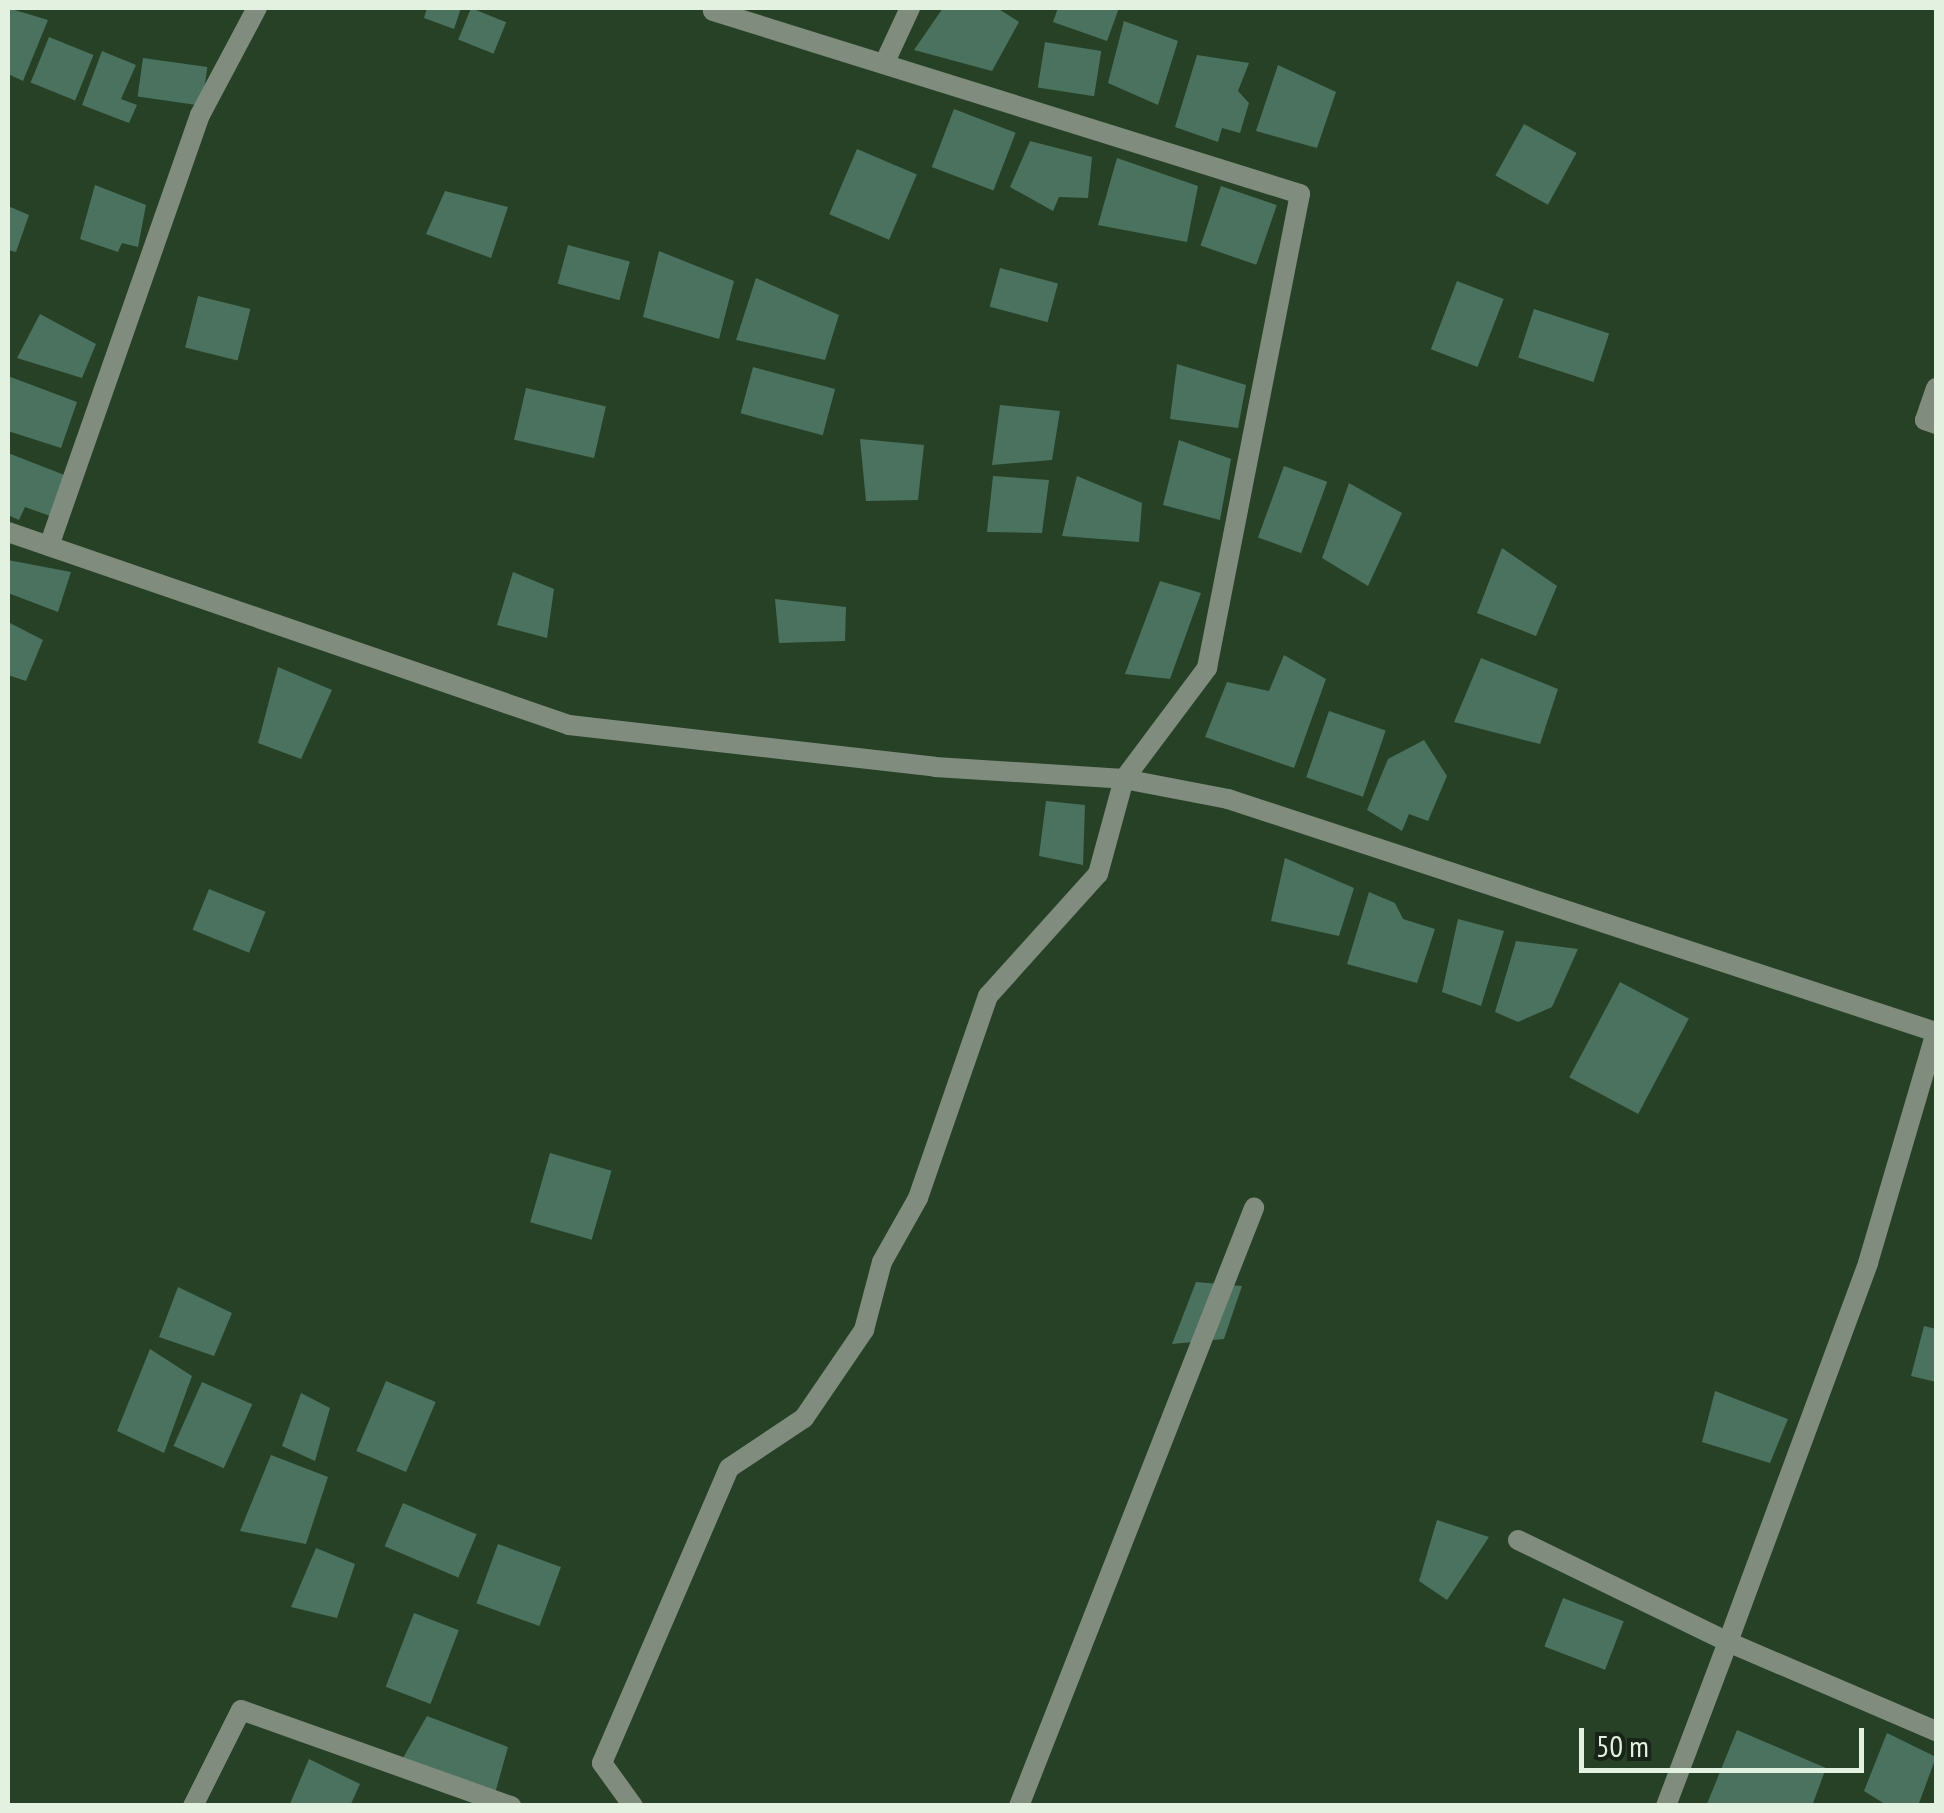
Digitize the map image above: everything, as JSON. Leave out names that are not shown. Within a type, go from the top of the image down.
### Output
[{"type":"street","points":[[50,546],[200,115],[257,8]]},
{"type":"street","points":[[884,64],[910,8]]},
{"type":"street","points":[[633,1806],[602,1763],[729,1468],[804,1418],[864,1330],[882,1262],[918,1198],[988,996],[1098,874],[1124,779],[1207,668],[1300,194],[712,11]]},
{"type":"street","points":[[1936,388],[1926,420],[1936,424]]},
{"type":"street","points":[[8,532],[570,725],[935,768],[1124,779],[1228,798],[1936,1032],[1868,1263],[1666,1806]]},
{"type":"street","points":[[1019,1806],[1254,1208]]},
{"type":"street","points":[[1518,1540],[1728,1642],[1936,1731]]},
{"type":"street","points":[[193,1806],[242,1710],[512,1806]]},
{"type":"building","points":[[8,8],[48,20],[23,81],[8,74]]},
{"type":"building","points":[[427,8],[461,8],[454,29],[424,18]]},
{"type":"building","points":[[471,8],[506,22],[493,54],[458,40]]},
{"type":"building","points":[[943,8],[997,8],[1019,22],[992,71],[914,50]]},
{"type":"building","points":[[1058,8],[1119,8],[1107,41],[1053,22]]},
{"type":"building","points":[[1124,21],[1178,41],[1158,105],[1108,83]]},
{"type":"building","points":[[49,37],[94,55],[75,100],[31,82]]},
{"type":"building","points":[[1045,42],[1101,51],[1094,96],[1038,87]]},
{"type":"building","points":[[102,51],[136,65],[121,99],[137,105],[129,123],[82,105]]},
{"type":"building","points":[[1197,55],[1249,63],[1238,91],[1249,103],[1240,133],[1222,128],[1218,142],[1175,127]]},
{"type":"building","points":[[143,58],[207,67],[202,106],[138,97]]},
{"type":"building","points":[[1278,65],[1336,92],[1317,148],[1256,131]]},
{"type":"building","points":[[954,109],[1016,133],[993,191],[932,167]]},
{"type":"building","points":[[1524,124],[1576,153],[1548,205],[1495,176]]},
{"type":"building","points":[[1030,141],[1092,157],[1088,198],[1059,197],[1053,211],[1010,187]]},
{"type":"building","points":[[857,149],[917,174],[889,240],[829,214]]},
{"type":"building","points":[[1117,158],[1198,186],[1187,242],[1098,225]]},
{"type":"building","points":[[95,185],[146,205],[138,247],[122,243],[118,252],[80,239]]},
{"type":"building","points":[[1221,186],[1277,205],[1256,265],[1200,246]]},
{"type":"building","points":[[445,191],[508,207],[491,258],[426,234]]},
{"type":"building","points":[[8,206],[29,215],[16,252],[8,250]]},
{"type":"building","points":[[568,245],[630,262],[619,300],[558,284]]},
{"type":"building","points":[[659,251],[734,281],[719,339],[643,317]]},
{"type":"building","points":[[1000,268],[1058,284],[1048,322],[990,307]]},
{"type":"building","points":[[756,278],[839,315],[825,360],[736,340]]},
{"type":"building","points":[[1457,281],[1504,299],[1478,367],[1431,349]]},
{"type":"building","points":[[198,296],[250,309],[238,360],[185,347]]},
{"type":"building","points":[[1534,309],[1609,333],[1593,382],[1518,358]]},
{"type":"building","points":[[40,314],[96,344],[82,378],[17,358]]},
{"type":"building","points":[[1177,364],[1246,385],[1238,428],[1170,419]]},
{"type":"building","points":[[753,367],[835,389],[823,435],[741,413]]},
{"type":"building","points":[[8,376],[77,402],[61,448],[8,431]]},
{"type":"building","points":[[526,388],[606,406],[594,458],[514,440]]},
{"type":"building","points":[[1000,405],[1060,411],[1052,460],[992,465]]},
{"type":"building","points":[[860,439],[924,445],[918,500],[866,501]]},
{"type":"building","points":[[1179,440],[1231,459],[1220,520],[1163,505]]},
{"type":"building","points":[[8,453],[67,476],[50,516],[25,507],[19,520],[8,515]]},
{"type":"building","points":[[1284,466],[1327,482],[1301,553],[1258,537]]},
{"type":"building","points":[[993,476],[1049,480],[1042,533],[987,532]]},
{"type":"building","points":[[1077,476],[1142,503],[1139,542],[1062,536]]},
{"type":"building","points":[[1349,483],[1402,513],[1368,586],[1322,558]]},
{"type":"building","points":[[1502,548],[1557,586],[1536,636],[1477,613]]},
{"type":"building","points":[[8,560],[71,572],[58,612],[8,593]]},
{"type":"building","points":[[513,572],[554,589],[547,638],[497,625]]},
{"type":"building","points":[[1160,581],[1201,593],[1170,679],[1125,674]]},
{"type":"building","points":[[775,599],[846,607],[845,641],[779,643]]},
{"type":"building","points":[[8,622],[43,640],[26,681],[8,675]]},
{"type":"building","points":[[1284,655],[1326,679],[1294,768],[1205,737],[1227,682],[1269,691]]},
{"type":"building","points":[[1481,658],[1558,689],[1540,744],[1454,722]]},
{"type":"building","points":[[278,667],[332,690],[301,759],[258,743]]},
{"type":"building","points":[[1329,711],[1386,731],[1363,797],[1306,777]]},
{"type":"building","points":[[1424,740],[1447,776],[1428,821],[1409,814],[1402,831],[1367,810],[1388,759]]},
{"type":"building","points":[[1046,801],[1085,805],[1083,865],[1039,856]]},
{"type":"building","points":[[1285,858],[1354,888],[1339,936],[1271,921]]},
{"type":"building","points":[[209,889],[266,912],[249,953],[193,930]]},
{"type":"building","points":[[1369,892],[1395,903],[1403,919],[1435,929],[1417,983],[1347,964]]},
{"type":"building","points":[[1458,919],[1504,931],[1481,1006],[1442,992]]},
{"type":"building","points":[[1516,941],[1578,949],[1552,1007],[1518,1022],[1495,1012]]},
{"type":"building","points":[[1620,982],[1689,1019],[1638,1114],[1569,1077]]},
{"type":"building","points":[[550,1153],[612,1171],[592,1240],[530,1222]]},
{"type":"building","points":[[1196,1282],[1242,1286],[1224,1339],[1172,1344]]},
{"type":"building","points":[[178,1287],[232,1313],[214,1356],[159,1337]]},
{"type":"building","points":[[1924,1326],[1936,1329],[1936,1382],[1911,1376]]},
{"type":"building","points":[[150,1349],[192,1376],[164,1453],[117,1431]]},
{"type":"building","points":[[386,1381],[436,1402],[406,1472],[356,1451]]},
{"type":"building","points":[[202,1382],[252,1404],[224,1468],[174,1446]]},
{"type":"building","points":[[1715,1391],[1788,1419],[1770,1463],[1702,1442]]},
{"type":"building","points":[[301,1393],[330,1408],[315,1461],[282,1446]]},
{"type":"building","points":[[271,1455],[328,1477],[306,1544],[240,1531]]},
{"type":"building","points":[[403,1503],[477,1534],[458,1578],[385,1546]]},
{"type":"building","points":[[1437,1520],[1489,1537],[1447,1600],[1419,1581]]},
{"type":"building","points":[[498,1544],[561,1567],[539,1626],[476,1603]]},
{"type":"building","points":[[316,1548],[355,1564],[337,1618],[291,1607]]},
{"type":"building","points":[[1563,1598],[1624,1621],[1605,1670],[1544,1647]]},
{"type":"building","points":[[414,1613],[459,1630],[431,1704],[386,1687]]},
{"type":"building","points":[[427,1716],[508,1747],[494,1797],[403,1758]]},
{"type":"building","points":[[1737,1730],[1826,1768],[1812,1806],[1707,1804]]},
{"type":"building","points":[[1887,1733],[1936,1757],[1918,1806],[1888,1806],[1864,1791]]},
{"type":"building","points":[[309,1759],[360,1784],[350,1806],[289,1806]]}]
